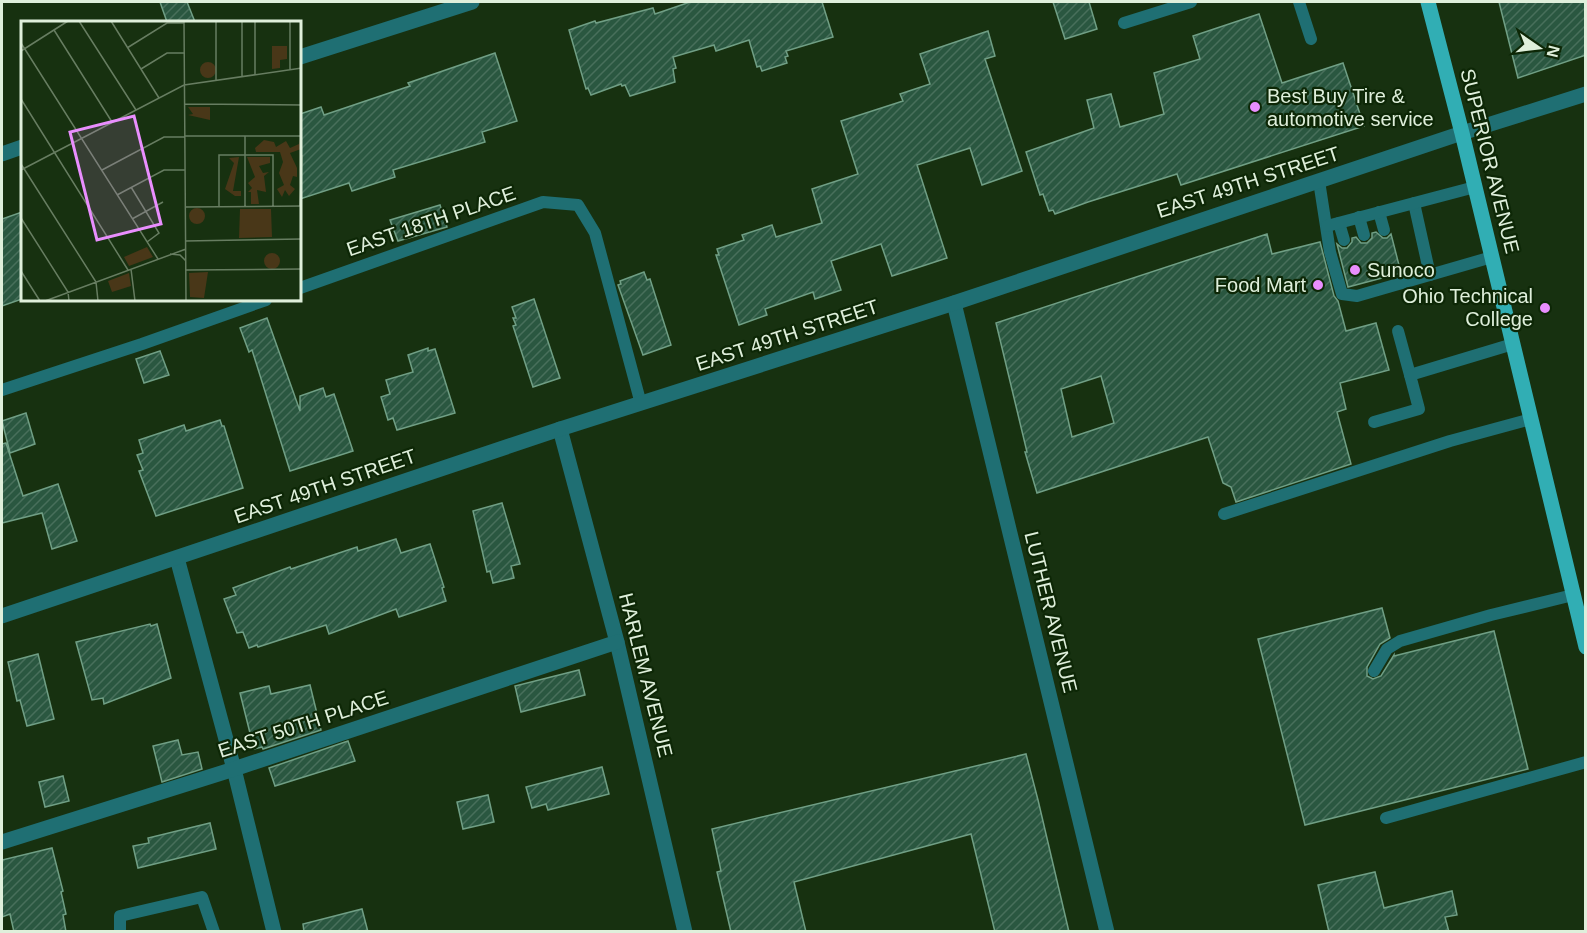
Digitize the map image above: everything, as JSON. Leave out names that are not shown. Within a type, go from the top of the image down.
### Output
[{"type":"main road","name":"SUPERIOR AVENUE","points":[[1428,2],[1462,133],[1573,595],[1582,612],[1586,647]]},
{"type":"street","points":[[302,56],[472,2]]},
{"type":"street","name":"EAST 49TH STREET","points":[[2,616],[560,429],[954,303],[1462,133],[1586,94]]},
{"type":"street","points":[[2,154],[21,147]]},
{"type":"street","name":"LUTHER AVENUE","points":[[954,303],[1107,932]]},
{"type":"street","name":"HARLEM AVENUE","points":[[560,429],[617,642],[685,932]]},
{"type":"street","points":[[177,558],[234,769],[274,932]]},
{"type":"street","name":"EAST 50TH PLACE","points":[[2,842],[234,769],[617,642]]},
{"type":"lane","points":[[1124,23],[1191,2]]},
{"type":"lane","points":[[1299,2],[1311,39]]},
{"type":"lane","points":[[1319,181],[1333,224],[1344,240]]},
{"type":"lane","points":[[1333,224],[1475,187]]},
{"type":"lane","name":"EAST 18TH PLACE","points":[[302,287],[543,202],[578,205],[595,233],[641,404]]},
{"type":"lane","points":[[1414,203],[1430,274]]},
{"type":"lane","points":[[1379,212],[1384,230]]},
{"type":"lane","points":[[1359,218],[1364,235]]},
{"type":"lane","points":[[1333,224],[1330,252],[1342,294],[1492,257]]},
{"type":"lane","points":[[2,390],[260,302]]},
{"type":"lane","points":[[1374,422],[1419,409],[1398,332]]},
{"type":"lane","points":[[1410,375],[1513,344]]},
{"type":"lane","points":[[1224,514],[1450,441],[1531,419]]},
{"type":"lane","points":[[1374,671],[1387,649],[1400,641],[1573,595]]},
{"type":"lane","points":[[1386,818],[1586,762]]},
{"type":"lane","points":[[120,932],[120,916],[202,897],[214,932]]},
{"type":"building","points":[[160,2],[187,2],[195,21],[167,21]]},
{"type":"building","points":[[690,2],[822,2],[833,37],[786,51],[787,63],[762,71],[760,66],[757,67],[749,40],[716,51],[714,45],[673,57],[676,68],[673,69],[675,82],[630,96],[625,85],[621,84],[591,95],[588,88],[586,89],[569,30],[595,21],[596,23],[653,8],[655,14]]},
{"type":"building","points":[[1053,2],[1089,2],[1097,29],[1065,39]]},
{"type":"building","points":[[1499,2],[1586,2],[1586,55],[1518,78]]},
{"type":"building","points":[[1259,14],[1282,83],[1343,63],[1364,126],[1181,185],[1177,174],[1055,214],[1053,210],[1049,211],[1043,194],[1040,195],[1026,152],[1094,128],[1087,100],[1111,94],[1120,127],[1164,114],[1154,73],[1200,59],[1193,36]]},
{"type":"building","points":[[988,31],[995,56],[985,59],[1022,171],[982,185],[970,148],[917,165],[947,258],[892,276],[881,244],[831,261],[841,290],[815,299],[813,292],[765,309],[767,315],[739,325],[716,255],[719,255],[717,249],[744,240],[742,235],[772,225],[776,237],[822,223],[812,189],[858,174],[841,121],[903,101],[900,94],[930,84],[920,54]]},
{"type":"building","points":[[495,53],[517,121],[482,132],[485,142],[393,170],[395,177],[352,191],[349,183],[302,198],[302,113],[321,107],[324,115],[410,86],[408,83]]},
{"type":"building","points":[[440,205],[447,227],[398,241],[390,220]]},
{"type":"building","points":[[21,212],[21,299],[2,306],[2,219]]},
{"type":"building","points":[[1376,232],[1383,238],[1391,234],[1401,273],[1348,287],[1337,244],[1342,248],[1347,248],[1352,238],[1356,237],[1361,243],[1367,243],[1372,238],[1372,233]]},
{"type":"building","points":[[1267,234],[1272,254],[1320,242],[1346,331],[1376,323],[1389,370],[1340,383],[1346,409],[1337,412],[1351,464],[1236,502],[1231,487],[1223,483],[1208,437],[1037,493],[1025,452],[1027,452],[996,323]],"holes":[[[1101,376],[1114,423],[1072,437],[1061,389]]]},
{"type":"building","points":[[644,272],[647,280],[650,279],[671,345],[643,355],[618,285],[621,284],[620,281]]},
{"type":"building","points":[[534,299],[560,378],[533,387],[513,326],[516,325],[513,318],[516,318],[512,307]]},
{"type":"building","points":[[267,318],[300,411],[300,396],[323,388],[326,397],[334,394],[353,451],[290,471],[252,350],[249,352],[240,328]]},
{"type":"building","points":[[428,348],[428,351],[435,349],[455,413],[397,430],[393,418],[388,420],[381,397],[390,394],[386,380],[413,372],[408,355]]},
{"type":"building","points":[[160,351],[169,375],[144,383],[136,359]]},
{"type":"building","points":[[26,413],[35,444],[10,453],[2,421]]},
{"type":"building","points":[[220,420],[224,426],[243,488],[156,516],[139,471],[143,470],[137,455],[143,453],[139,440],[184,425],[186,431]]},
{"type":"building","points":[[6,443],[23,496],[58,484],[77,541],[52,549],[42,513],[2,523],[2,444]]},
{"type":"building","points":[[502,503],[520,564],[511,566],[514,578],[493,583],[490,571],[487,572],[473,511]]},
{"type":"building","points":[[396,539],[401,553],[430,544],[444,587],[442,588],[446,601],[399,617],[396,609],[329,634],[326,625],[258,647],[257,645],[249,648],[243,632],[237,633],[224,599],[236,595],[233,588],[290,567],[291,569],[357,547],[358,551]]},
{"type":"building","points":[[1382,608],[1390,638],[1380,644],[1367,667],[1367,676],[1373,679],[1381,676],[1394,655],[1494,631],[1528,769],[1305,825],[1258,639]]},
{"type":"building","points":[[150,624],[151,626],[157,624],[171,678],[104,704],[103,698],[92,700],[76,642]]},
{"type":"building","points":[[38,654],[54,719],[27,726],[20,700],[17,701],[8,662]]},
{"type":"building","points":[[579,670],[585,695],[521,712],[515,686]]},
{"type":"building","points":[[310,685],[321,730],[263,749],[262,747],[254,749],[240,693],[269,686],[271,694]]},
{"type":"building","points":[[178,740],[182,755],[198,752],[202,769],[162,782],[153,746]]},
{"type":"building","points":[[348,741],[355,761],[275,786],[269,768]]},
{"type":"building","points":[[1026,754],[1069,932],[995,932],[971,834],[794,882],[806,932],[731,932],[717,872],[721,871],[712,829]]},
{"type":"building","points":[[602,767],[609,794],[548,810],[546,804],[532,808],[526,787]]},
{"type":"building","points":[[63,776],[69,801],[45,807],[39,782]]},
{"type":"building","points":[[488,795],[494,822],[463,829],[457,802]]},
{"type":"building","points":[[210,823],[216,849],[138,868],[133,846],[149,843],[148,838]]},
{"type":"building","points":[[52,848],[63,891],[61,892],[66,914],[63,915],[66,932],[14,932],[10,914],[2,917],[2,860]]},
{"type":"building","points":[[1375,872],[1384,908],[1452,891],[1457,915],[1445,917],[1449,932],[1329,932],[1318,885]]},
{"type":"building","points":[[362,909],[368,932],[304,932],[303,924]]},
{"type":"place","name":"Best Buy Tire & automotive service","points":[[1255,107]]},
{"type":"place","name":"Sunoco","points":[[1355,270]]},
{"type":"place","name":"Food Mart","points":[[1318,285]]},
{"type":"place","name":"Ohio Technical College","points":[[1545,308]]}]
